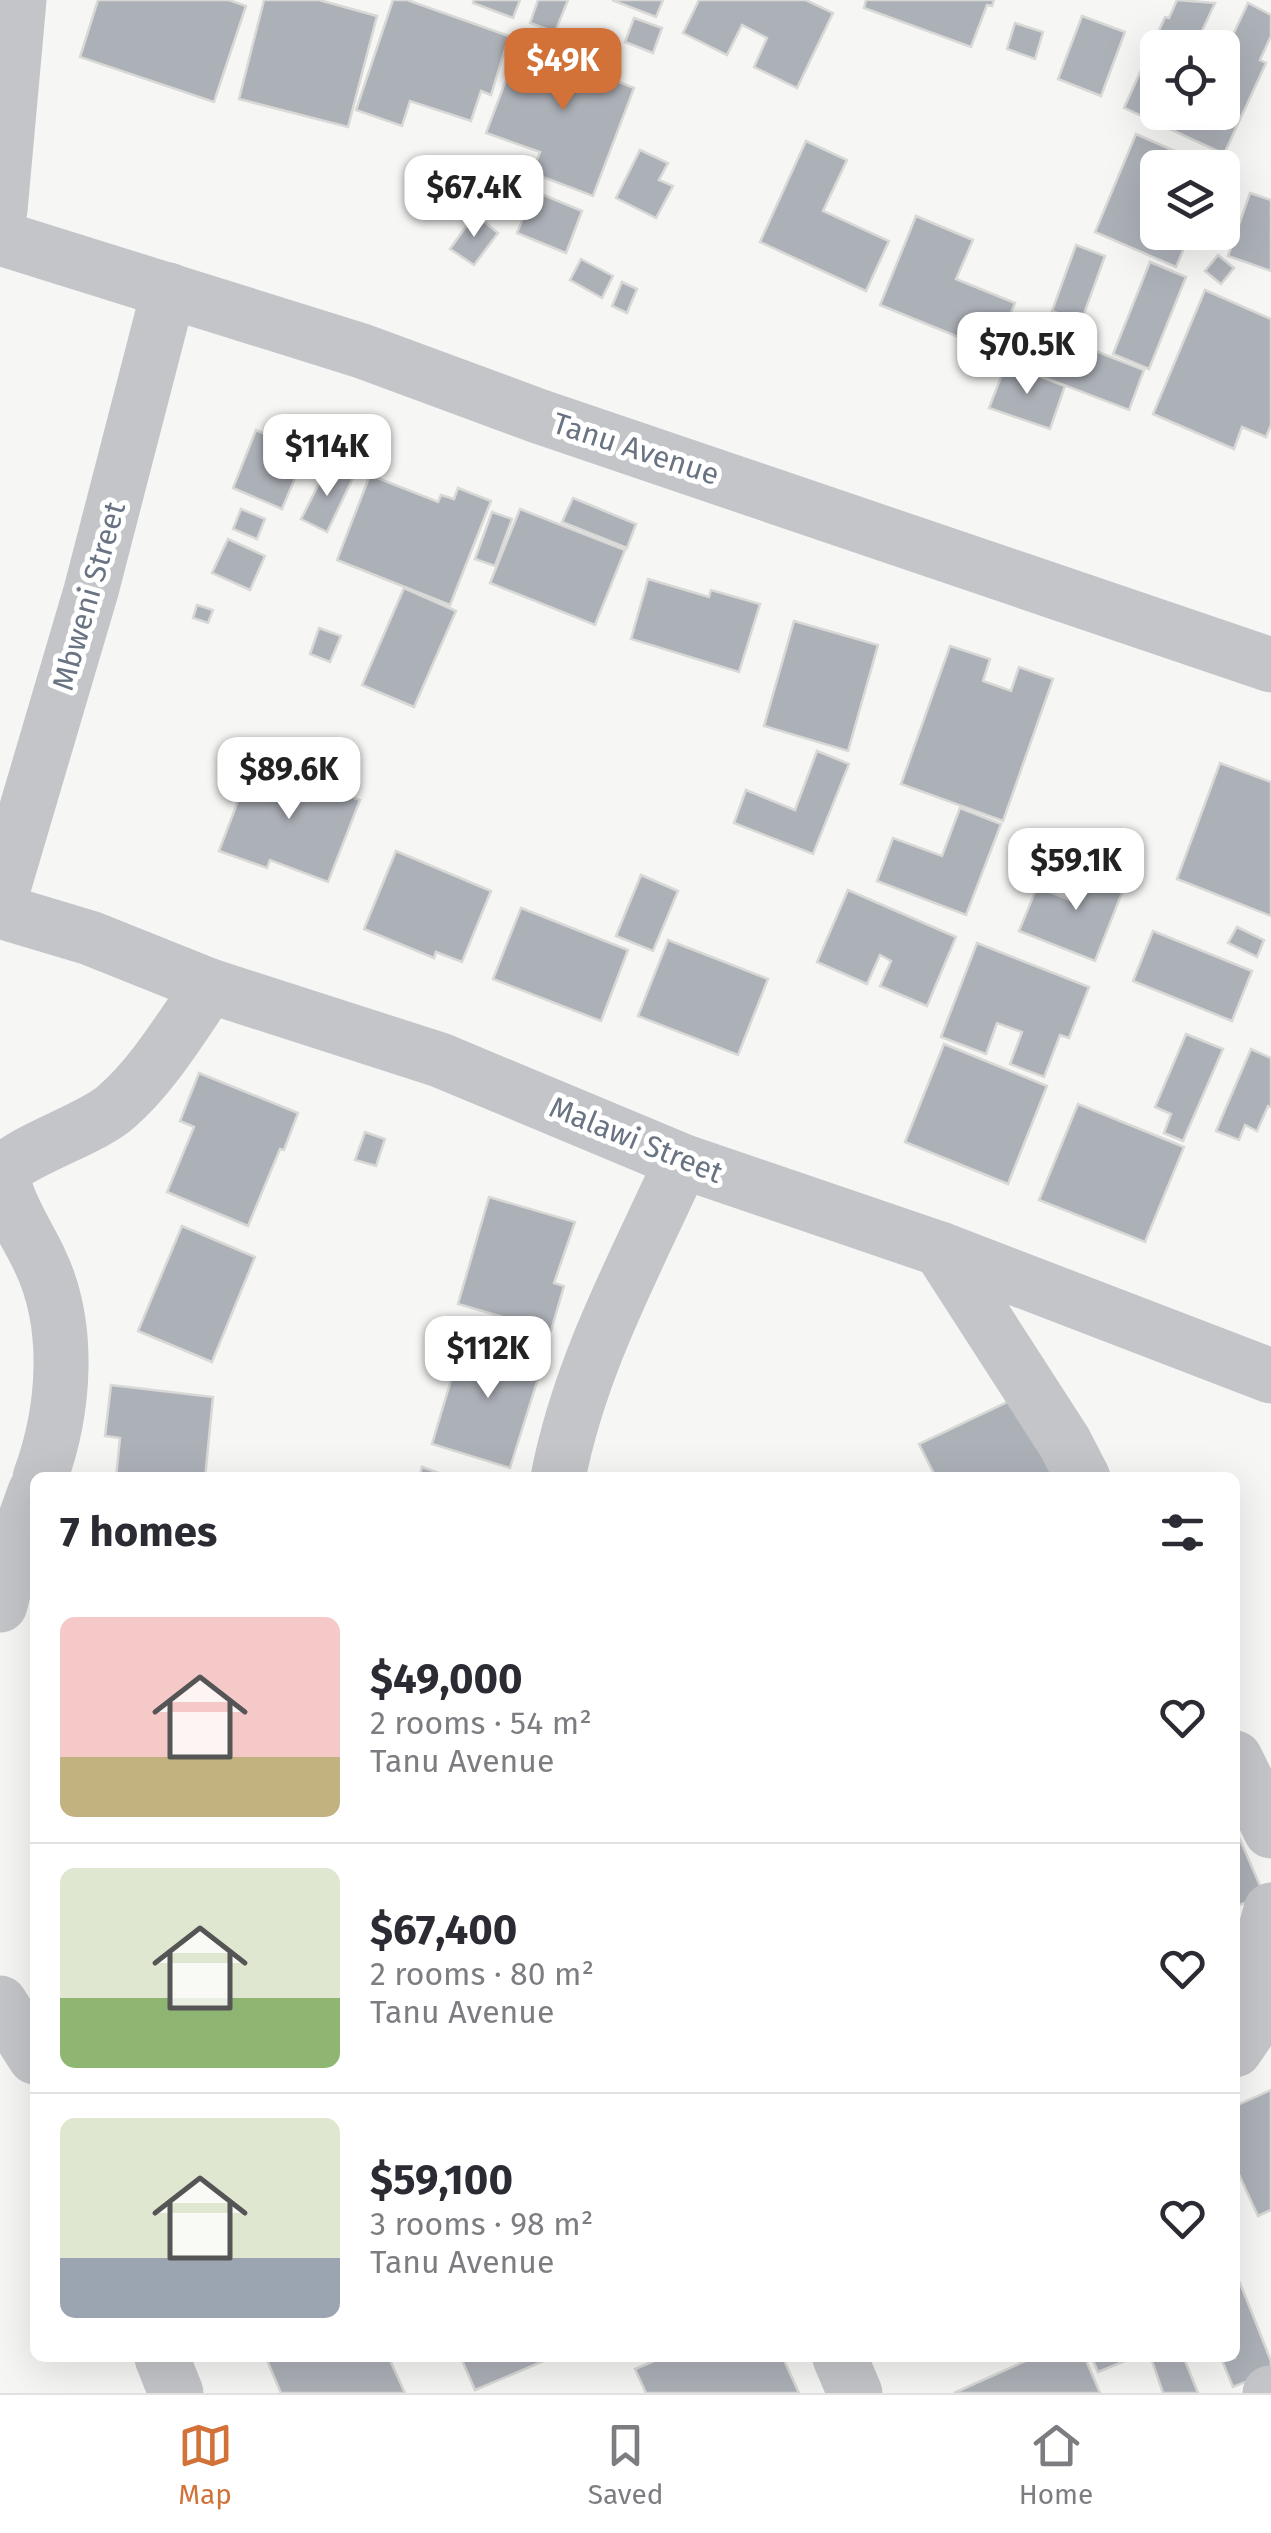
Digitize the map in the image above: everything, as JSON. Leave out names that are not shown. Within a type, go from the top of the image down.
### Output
[{"type":"street","points":[[0,210],[19,0]]},
{"type":"street","name":"Tanu Avenue","points":[[0,238],[362,351],[538,416],[1271,665]]},
{"type":"street","name":"Mbweni Street","points":[[2,889],[91,591],[170,290]]},
{"type":"street","name":"Malawi Street","points":[[2,889],[90,938],[210,986],[426,1055],[682,1161],[940,1249],[1271,1376]]},
{"type":"street","points":[[42,1472],[58,1398],[62,1339],[52,1290],[40,1260],[2,1198],[2,1179],[13,1162],[114,1110],[140,1084],[210,986]]},
{"type":"street","points":[[560,1472],[578,1399],[610,1314],[682,1161]]},
{"type":"street","points":[[940,1249],[1080,1472]]},
{"type":"street","points":[[0,1605],[30,1506]]},
{"type":"street","points":[[1240,1768],[1271,1830]]},
{"type":"street","points":[[1240,2043],[1246,2034],[1255,1968],[1271,1910]]},
{"type":"street","points":[[0,2003],[30,2049]]},
{"type":"street","points":[[164,2362],[176,2393]]},
{"type":"street","points":[[842,2362],[854,2393]]},
{"type":"building","points":[[98,0],[229,0],[246,6],[214,102],[80,57]]},
{"type":"building","points":[[264,0],[319,0],[377,16],[348,127],[239,99]]},
{"type":"building","points":[[393,0],[407,0],[509,36],[491,95],[481,91],[471,121],[410,101],[402,126],[356,110]]},
{"type":"building","points":[[520,0],[513,18],[473,3]]},
{"type":"building","points":[[538,0],[568,0],[555,32],[530,23]]},
{"type":"building","points":[[612,0],[663,0],[656,17]]},
{"type":"building","points":[[699,0],[806,0],[833,13],[797,88],[754,67],[767,38],[742,25],[727,55],[683,33]]},
{"type":"building","points":[[866,0],[994,0],[992,6],[987,5],[971,47],[864,8]]},
{"type":"building","points":[[1177,0],[1215,3],[1202,30],[1159,30],[1165,17],[1169,18]]},
{"type":"building","points":[[1248,3],[1271,15],[1271,36],[1260,60],[1266,63],[1240,119],[1240,30],[1235,30]]},
{"type":"building","points":[[1082,16],[1125,32],[1101,96],[1058,79]]},
{"type":"building","points":[[634,18],[662,28],[653,53],[625,42]]},
{"type":"building","points":[[1015,23],[1043,32],[1035,59],[1007,49]]},
{"type":"building","points":[[520,43],[563,60],[570,43],[615,60],[609,78],[634,88],[593,196],[532,173],[540,152],[486,133]]},
{"type":"building","points":[[1140,72],[1140,115],[1124,108]]},
{"type":"building","points":[[1172,130],[1235,130],[1226,150],[1215,150]]},
{"type":"building","points":[[1136,134],[1172,150],[1140,150],[1140,250],[1183,250],[1176,267],[1095,232]]},
{"type":"building","points":[[806,141],[847,160],[823,211],[889,241],[866,291],[760,242]]},
{"type":"building","points":[[640,150],[668,163],[659,180],[673,186],[656,218],[616,198]]},
{"type":"building","points":[[534,191],[582,211],[566,253],[517,233]]},
{"type":"building","points":[[1250,193],[1271,200],[1271,271],[1228,256],[1230,250],[1240,250],[1240,222]]},
{"type":"building","points":[[475,214],[498,233],[474,265],[450,249]]},
{"type":"building","points":[[916,216],[973,240],[956,279],[1015,303],[995,352],[880,305]]},
{"type":"building","points":[[1076,245],[1105,256],[1081,322],[1052,311]]},
{"type":"building","points":[[1218,255],[1234,268],[1221,284],[1205,271]]},
{"type":"building","points":[[581,259],[613,276],[602,298],[570,280]]},
{"type":"building","points":[[1150,262],[1186,277],[1149,369],[1113,354]]},
{"type":"building","points":[[622,282],[637,289],[627,313],[612,306]]},
{"type":"building","points":[[1205,290],[1271,319],[1271,425],[1266,437],[1242,427],[1234,449],[1153,414]]},
{"type":"building","points":[[1042,330],[1144,370],[1129,410],[1007,363],[1020,331],[1039,338]]},
{"type":"building","points":[[1006,364],[1065,386],[1050,429],[989,408]]},
{"type":"building","points":[[256,430],[306,452],[282,509],[233,488]]},
{"type":"building","points":[[328,466],[353,478],[327,532],[301,519]]},
{"type":"building","points":[[370,475],[438,502],[441,495],[454,499],[458,488],[491,501],[450,605],[337,560]]},
{"type":"building","points":[[573,498],[636,524],[627,548],[562,522]]},
{"type":"building","points":[[241,509],[265,519],[257,539],[233,529]]},
{"type":"building","points":[[520,509],[625,550],[595,625],[490,583]]},
{"type":"building","points":[[492,512],[512,519],[495,566],[475,559]]},
{"type":"building","points":[[228,539],[265,556],[250,590],[212,573]]},
{"type":"building","points":[[648,579],[709,597],[711,590],[760,604],[739,672],[631,639]]},
{"type":"building","points":[[404,588],[456,611],[414,707],[362,685]]},
{"type":"building","points":[[197,605],[213,610],[208,623],[193,618]]},
{"type":"building","points":[[794,621],[878,645],[848,751],[764,726]]},
{"type":"building","points":[[319,628],[341,636],[330,662],[310,654]]},
{"type":"building","points":[[950,646],[990,659],[983,681],[1011,691],[1019,667],[1053,679],[1003,821],[901,784]]},
{"type":"building","points":[[817,751],[849,764],[813,854],[734,823],[746,790],[795,810]]},
{"type":"building","points":[[254,759],[360,800],[328,882],[270,860],[267,868],[219,851]]},
{"type":"building","points":[[1220,763],[1271,782],[1271,916],[1177,879]]},
{"type":"building","points":[[960,808],[1001,824],[966,915],[877,881],[893,838],[942,856]]},
{"type":"building","points":[[1035,830],[1066,844],[1047,886],[1016,872]]},
{"type":"building","points":[[396,851],[491,891],[462,962],[436,952],[434,958],[364,929]]},
{"type":"building","points":[[1085,862],[1127,880],[1095,961],[1019,931],[1037,887],[1070,900]]},
{"type":"building","points":[[641,875],[678,891],[653,951],[616,936]]},
{"type":"building","points":[[848,890],[956,937],[927,1006],[880,986],[891,961],[880,955],[867,984],[817,962]]},
{"type":"building","points":[[521,908],[628,950],[601,1021],[493,979]]},
{"type":"building","points":[[1237,927],[1264,940],[1257,957],[1228,943]]},
{"type":"building","points":[[1153,931],[1252,971],[1232,1021],[1133,981]]},
{"type":"building","points":[[668,940],[768,979],[738,1055],[638,1016]]},
{"type":"building","points":[[977,943],[1089,987],[1069,1038],[1060,1035],[1044,1077],[1010,1064],[1022,1032],[997,1023],[986,1054],[941,1037]]},
{"type":"building","points":[[1186,1034],[1223,1049],[1183,1141],[1164,1133],[1171,1114],[1155,1107]]},
{"type":"building","points":[[944,1044],[1047,1086],[1008,1184],[905,1142]]},
{"type":"building","points":[[1251,1049],[1271,1058],[1271,1107],[1268,1106],[1257,1131],[1245,1125],[1239,1140],[1216,1131]]},
{"type":"building","points":[[199,1073],[298,1113],[248,1226],[167,1192],[194,1127],[180,1121]]},
{"type":"building","points":[[1078,1104],[1184,1147],[1145,1242],[1039,1200]]},
{"type":"building","points":[[365,1132],[385,1139],[376,1166],[355,1160]]},
{"type":"building","points":[[489,1197],[575,1222],[554,1283],[564,1286],[551,1331],[458,1304]]},
{"type":"building","points":[[182,1226],[255,1257],[212,1362],[138,1331]]},
{"type":"building","points":[[465,1333],[544,1359],[510,1468],[432,1444]]},
{"type":"building","points":[[111,1385],[213,1397],[206,1472],[117,1472],[120,1438],[105,1436]]},
{"type":"building","points":[[1024,1394],[1062,1472],[933,1472],[919,1444]]},
{"type":"building","points":[[1240,1840],[1264,1895],[1240,1905]]},
{"type":"building","points":[[1271,2090],[1271,2210],[1258,2216],[1240,2177],[1240,2104]]},
{"type":"building","points":[[1240,2283],[1271,2361],[1271,2372],[1233,2387],[1223,2362],[1240,2362]]},
{"type":"building","points":[[268,2362],[391,2362],[405,2393],[281,2393]]},
{"type":"building","points":[[463,2362],[542,2362],[475,2390]]},
{"type":"building","points":[[652,2362],[785,2362],[799,2393],[646,2393],[635,2369]]},
{"type":"building","points":[[1023,2362],[1087,2362],[1100,2393],[954,2393]]},
{"type":"building","points":[[1094,2362],[1122,2362],[1098,2372]]},
{"type":"building","points":[[1152,2362],[1186,2362],[1198,2393],[1163,2393]]}]
